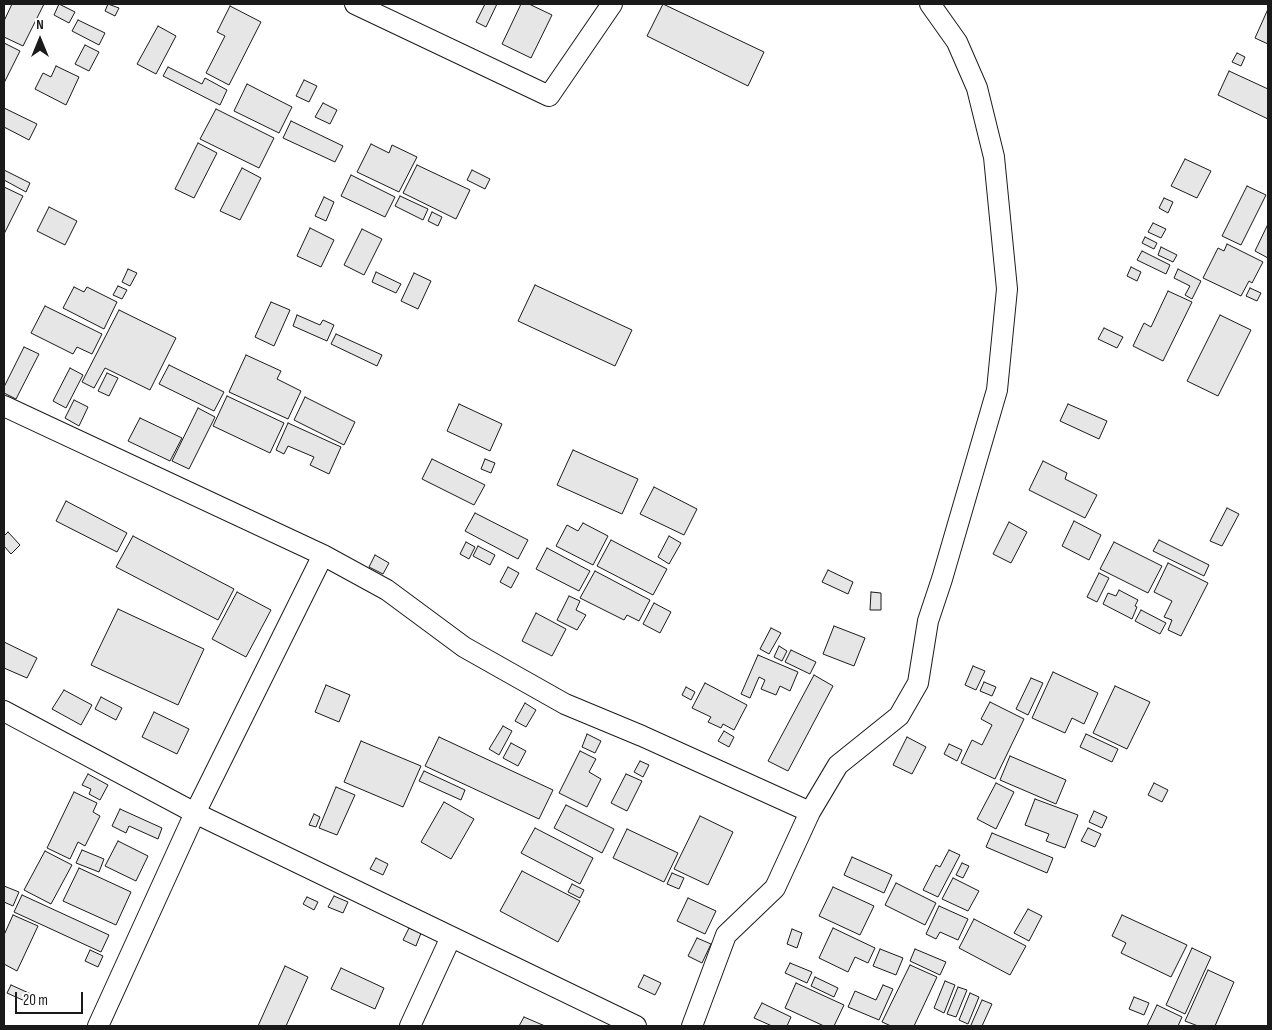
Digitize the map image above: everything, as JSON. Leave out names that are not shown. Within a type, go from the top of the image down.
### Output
[{"type":"street","points":[[355,4],[549,96],[612,4]]},
{"type":"street","points":[[692,1026],[726,935],[775,888],[810,812],[838,765],[899,716],[918,683],[928,621],[997,390],[1007,289],[994,156],[977,88],[957,42],[930,4]]},
{"type":"street","points":[[4,406],[323,556],[387,590],[464,647],[565,704],[642,736],[810,812]]},
{"type":"street","points":[[98,1026],[195,813],[323,556]]},
{"type":"street","points":[[4,710],[195,813],[636,1026]]},
{"type":"street","points":[[410,1026],[451,937]]},
{"type":"building","points":[[12,4],[44,4],[23,46],[4,37],[4,21]]},
{"type":"building","points":[[59,4],[75,12],[69,23],[54,15]]},
{"type":"building","points":[[108,4],[119,8],[115,16],[105,11]]},
{"type":"building","points":[[485,4],[497,4],[486,27],[476,22]]},
{"type":"building","points":[[521,4],[529,4],[552,15],[531,58],[502,44]]},
{"type":"building","points":[[663,4],[764,52],[748,86],[647,36]]},
{"type":"building","points":[[230,6],[261,22],[229,85],[206,73],[225,36],[217,32]]},
{"type":"building","points":[[1268,9],[1268,44],[1255,38]]},
{"type":"building","points":[[78,20],[105,33],[99,45],[72,31]]},
{"type":"building","points":[[158,26],[176,36],[156,74],[137,64]]},
{"type":"building","points":[[4,43],[20,51],[4,83]]},
{"type":"building","points":[[85,45],[99,52],[89,71],[75,64]]},
{"type":"building","points":[[1237,53],[1245,57],[1241,66],[1232,62]]},
{"type":"building","points":[[56,66],[79,77],[66,105],[35,89],[43,73],[51,77]]},
{"type":"building","points":[[168,67],[202,84],[205,78],[227,90],[220,105],[163,76]]},
{"type":"building","points":[[1229,71],[1268,89],[1268,119],[1218,95]]},
{"type":"building","points":[[304,80],[317,86],[309,102],[296,96]]},
{"type":"building","points":[[247,84],[292,107],[279,133],[234,111]]},
{"type":"building","points":[[323,103],[337,110],[330,124],[315,117]]},
{"type":"building","points":[[4,108],[37,124],[29,140],[4,127]]},
{"type":"building","points":[[216,109],[274,138],[259,168],[200,139]]},
{"type":"building","points":[[291,121],[343,146],[335,162],[283,138]]},
{"type":"building","points":[[198,143],[217,153],[194,198],[175,189]]},
{"type":"building","points":[[371,144],[389,153],[392,145],[417,157],[399,192],[357,172]]},
{"type":"building","points":[[1185,159],[1211,171],[1197,198],[1171,186]]},
{"type":"building","points":[[417,165],[470,190],[456,219],[403,193]]},
{"type":"building","points":[[242,168],[261,178],[240,220],[220,211]]},
{"type":"building","points":[[4,170],[30,183],[26,192],[4,180]]},
{"type":"building","points":[[472,170],[490,179],[485,189],[467,180]]},
{"type":"building","points":[[351,175],[395,197],[385,217],[341,196]]},
{"type":"building","points":[[1247,186],[1266,195],[1241,245],[1222,236]]},
{"type":"building","points":[[4,187],[23,196],[4,234]]},
{"type":"building","points":[[400,196],[428,209],[423,220],[395,206]]},
{"type":"building","points":[[324,197],[334,202],[326,221],[315,216]]},
{"type":"building","points":[[1164,198],[1173,202],[1168,213],[1159,208]]},
{"type":"building","points":[[49,207],[77,221],[65,245],[37,231]]},
{"type":"building","points":[[432,212],[442,217],[438,226],[428,221]]},
{"type":"building","points":[[1153,223],[1166,229],[1161,238],[1148,232]]},
{"type":"building","points":[[1268,224],[1268,258],[1255,251]]},
{"type":"building","points":[[310,228],[334,240],[321,267],[297,256]]},
{"type":"building","points":[[362,229],[382,239],[364,275],[344,265]]},
{"type":"building","points":[[1145,237],[1157,243],[1154,249],[1142,243]]},
{"type":"building","points":[[1227,244],[1263,262],[1252,283],[1249,281],[1241,296],[1203,278],[1218,248],[1224,251]]},
{"type":"building","points":[[1161,247],[1177,255],[1173,262],[1158,255]]},
{"type":"building","points":[[1142,251],[1170,265],[1166,274],[1137,260]]},
{"type":"building","points":[[1131,267],[1141,272],[1137,281],[1127,276]]},
{"type":"building","points":[[128,269],[137,273],[130,286],[122,282]]},
{"type":"building","points":[[1178,269],[1201,281],[1192,299],[1185,295],[1190,286],[1174,278]]},
{"type":"building","points":[[376,272],[401,284],[396,293],[372,282]]},
{"type":"building","points":[[414,273],[431,281],[418,309],[401,301]]},
{"type":"building","points":[[535,285],[632,330],[615,366],[518,321]]},
{"type":"building","points":[[118,286],[127,290],[122,299],[113,295]]},
{"type":"building","points":[[74,287],[84,292],[87,287],[117,302],[104,329],[63,308]]},
{"type":"building","points":[[1250,288],[1261,293],[1257,301],[1246,296]]},
{"type":"building","points":[[1168,291],[1192,302],[1163,361],[1133,346],[1144,323],[1151,327]]},
{"type":"building","points":[[271,302],[290,310],[274,346],[255,337]]},
{"type":"building","points":[[45,306],[102,334],[92,354],[77,347],[73,354],[31,333]]},
{"type":"building","points":[[119,310],[176,338],[150,390],[105,368],[94,388],[82,382]]},
{"type":"building","points":[[297,315],[320,325],[323,320],[334,325],[327,341],[293,326]]},
{"type":"building","points":[[1220,315],[1251,330],[1218,396],[1187,381]]},
{"type":"building","points":[[1104,328],[1123,337],[1117,348],[1098,339]]},
{"type":"building","points":[[336,334],[382,355],[377,366],[331,344]]},
{"type":"building","points":[[24,347],[39,354],[16,399],[4,393],[4,387]]},
{"type":"building","points":[[246,355],[281,371],[277,379],[301,391],[288,419],[229,392]]},
{"type":"building","points":[[169,365],[224,392],[214,411],[159,384]]},
{"type":"building","points":[[70,368],[83,375],[66,408],[53,401]]},
{"type":"building","points":[[107,373],[118,378],[109,396],[98,391]]},
{"type":"building","points":[[227,396],[284,423],[270,453],[213,426]]},
{"type":"building","points":[[305,397],[355,422],[344,445],[294,420]]},
{"type":"building","points":[[74,400],[88,407],[79,426],[65,418]]},
{"type":"building","points":[[459,404],[502,424],[490,451],[447,431]]},
{"type":"building","points":[[1068,404],[1107,421],[1099,439],[1060,421]]},
{"type":"building","points":[[198,408],[215,417],[189,469],[172,461]]},
{"type":"building","points":[[140,418],[182,438],[170,461],[128,441]]},
{"type":"building","points":[[288,423],[341,447],[329,474],[310,465],[314,457],[288,446],[284,454],[276,450]]},
{"type":"building","points":[[573,450],[638,479],[622,514],[557,485]]},
{"type":"building","points":[[432,459],[485,485],[474,505],[422,479]]},
{"type":"building","points":[[485,459],[495,463],[491,473],[481,469]]},
{"type":"building","points":[[1043,461],[1067,473],[1065,479],[1097,495],[1085,518],[1029,490]]},
{"type":"building","points":[[654,487],[697,509],[684,535],[640,514]]},
{"type":"building","points":[[66,501],[127,533],[117,552],[56,521]]},
{"type":"building","points":[[1227,508],[1239,514],[1222,546],[1210,541]]},
{"type":"building","points":[[475,513],[528,540],[518,559],[465,531]]},
{"type":"building","points":[[1074,521],[1101,535],[1089,560],[1062,546]]},
{"type":"building","points":[[1009,522],[1027,532],[1011,563],[993,554]]},
{"type":"building","points":[[583,523],[608,536],[593,565],[556,546],[567,525],[578,531]]},
{"type":"building","points":[[8,532],[20,545],[11,554],[4,546],[4,536]]},
{"type":"building","points":[[133,536],[234,589],[218,620],[116,567]]},
{"type":"building","points":[[669,536],[681,543],[669,564],[658,557]]},
{"type":"building","points":[[611,540],[667,569],[653,595],[597,566]]},
{"type":"building","points":[[1159,540],[1209,565],[1204,576],[1153,551]]},
{"type":"building","points":[[466,542],[475,547],[469,559],[460,554]]},
{"type":"building","points":[[1114,542],[1162,566],[1148,593],[1100,569]]},
{"type":"building","points":[[478,546],[495,555],[490,565],[473,556]]},
{"type":"building","points":[[547,548],[590,571],[579,591],[536,569]]},
{"type":"building","points":[[375,555],[389,563],[383,574],[369,567]]},
{"type":"building","points":[[1168,563],[1208,583],[1181,636],[1168,630],[1172,620],[1164,617],[1172,601],[1154,592]]},
{"type":"building","points":[[508,567],[519,573],[511,588],[500,582]]},
{"type":"building","points":[[828,570],[853,582],[848,594],[822,582]]},
{"type":"building","points":[[595,571],[650,600],[639,621],[627,615],[624,620],[580,598]]},
{"type":"building","points":[[1099,573],[1109,578],[1097,602],[1087,597]]},
{"type":"building","points":[[1119,590],[1138,600],[1132,619],[1103,604],[1108,593],[1116,596]]},
{"type":"building","points":[[237,592],[271,610],[246,657],[212,639]]},
{"type":"building","points":[[871,592],[881,593],[881,610],[870,610]]},
{"type":"building","points":[[569,596],[580,601],[576,610],[586,615],[577,630],[557,620]]},
{"type":"building","points":[[654,603],[671,612],[660,633],[643,624]]},
{"type":"building","points":[[118,609],[204,649],[178,705],[91,665]]},
{"type":"building","points":[[1141,610],[1166,623],[1160,634],[1135,621]]},
{"type":"building","points":[[536,613],[566,629],[552,656],[522,641]]},
{"type":"building","points":[[834,626],[865,638],[854,666],[823,654]]},
{"type":"building","points":[[771,628],[781,633],[769,654],[760,649]]},
{"type":"building","points":[[4,642],[37,658],[27,678],[4,668]]},
{"type":"building","points":[[779,646],[787,651],[782,661],[774,657]]},
{"type":"building","points":[[791,650],[816,662],[810,674],[785,662]]},
{"type":"building","points":[[758,655],[798,672],[790,691],[780,686],[776,695],[761,689],[765,680],[759,677],[750,698],[741,694]]},
{"type":"building","points":[[973,666],[985,671],[976,690],[965,685]]},
{"type":"building","points":[[1053,672],[1098,693],[1084,724],[1072,718],[1065,733],[1032,718]]},
{"type":"building","points":[[814,675],[833,686],[788,771],[768,761]]},
{"type":"building","points":[[1031,678],[1043,683],[1028,715],[1016,709]]},
{"type":"building","points":[[984,682],[996,687],[992,696],[980,691]]},
{"type":"building","points":[[705,683],[747,705],[734,730],[723,724],[721,728],[708,722],[711,717],[692,708]]},
{"type":"building","points":[[326,685],[350,695],[339,722],[315,712]]},
{"type":"building","points":[[1115,686],[1150,702],[1127,749],[1093,733]]},
{"type":"building","points":[[686,687],[695,692],[691,700],[682,695]]},
{"type":"building","points":[[64,690],[92,705],[81,725],[52,709]]},
{"type":"building","points":[[101,697],[122,708],[116,720],[95,709]]},
{"type":"building","points":[[990,702],[1024,719],[995,779],[961,763],[972,740],[982,745],[992,725],[981,719]]},
{"type":"building","points":[[525,703],[536,710],[526,727],[515,721]]},
{"type":"building","points":[[154,712],[189,729],[177,754],[142,737]]},
{"type":"building","points":[[503,726],[512,731],[499,755],[489,749]]},
{"type":"building","points":[[724,731],[734,737],[729,747],[718,741]]},
{"type":"building","points":[[587,734],[601,741],[595,753],[582,747]]},
{"type":"building","points":[[1086,734],[1118,749],[1112,762],[1080,747]]},
{"type":"building","points":[[439,737],[553,790],[539,819],[425,766]]},
{"type":"building","points":[[907,737],[926,747],[912,774],[893,765]]},
{"type":"building","points":[[361,741],[421,766],[403,807],[344,782]]},
{"type":"building","points":[[511,743],[526,751],[518,766],[503,758]]},
{"type":"building","points":[[949,744],[962,750],[957,761],[944,754]]},
{"type":"building","points":[[580,751],[596,759],[589,772],[601,779],[587,807],[559,793]]},
{"type":"building","points":[[1010,756],[1066,780],[1056,804],[1000,780]]},
{"type":"building","points":[[640,761],[649,765],[643,777],[634,772]]},
{"type":"building","points":[[424,771],[465,790],[461,800],[419,781]]},
{"type":"building","points":[[88,774],[108,785],[100,800],[89,794],[91,789],[82,785]]},
{"type":"building","points":[[626,774],[642,781],[627,811],[611,803]]},
{"type":"building","points":[[996,783],[1014,792],[996,829],[977,819]]},
{"type":"building","points":[[1154,783],[1168,790],[1162,802],[1148,795]]},
{"type":"building","points":[[336,787],[355,795],[337,835],[319,828]]},
{"type":"building","points":[[74,792],[97,803],[93,812],[100,816],[85,846],[78,842],[70,859],[47,848]]},
{"type":"building","points":[[1035,799],[1078,815],[1065,848],[1046,841],[1049,834],[1025,825]]},
{"type":"building","points":[[444,802],[474,819],[451,859],[421,842]]},
{"type":"building","points":[[566,805],[614,829],[602,853],[554,828]]},
{"type":"building","points":[[120,809],[162,828],[158,839],[129,826],[126,833],[112,826]]},
{"type":"building","points":[[1094,811],[1107,817],[1102,828],[1089,822]]},
{"type":"building","points":[[314,814],[320,817],[316,827],[309,825]]},
{"type":"building","points":[[700,816],[733,832],[708,885],[674,869]]},
{"type":"building","points":[[535,828],[593,858],[580,884],[521,853]]},
{"type":"building","points":[[1088,828],[1101,834],[1095,847],[1081,841]]},
{"type":"building","points":[[627,829],[678,853],[664,882],[613,858]]},
{"type":"building","points":[[992,833],[1053,858],[1047,873],[986,847]]},
{"type":"building","points":[[118,841],[148,856],[136,881],[105,866]]},
{"type":"building","points":[[82,850],[104,859],[99,872],[76,863]]},
{"type":"building","points":[[949,850],[960,855],[938,897],[923,890],[936,865],[940,867]]},
{"type":"building","points":[[45,851],[72,865],[51,904],[24,890]]},
{"type":"building","points":[[852,857],[892,875],[884,893],[844,875]]},
{"type":"building","points":[[376,858],[388,864],[383,875],[370,869]]},
{"type":"building","points":[[962,863],[969,866],[963,878],[956,875]]},
{"type":"building","points":[[79,868],[131,892],[116,925],[63,901]]},
{"type":"building","points":[[522,871],[580,901],[558,942],[500,911]]},
{"type":"building","points":[[672,873],[684,878],[679,889],[667,884]]},
{"type":"building","points":[[953,878],[979,891],[968,911],[942,899]]},
{"type":"building","points":[[896,883],[936,903],[925,925],[885,905]]},
{"type":"building","points":[[572,884],[584,890],[580,898],[568,892]]},
{"type":"building","points":[[4,886],[19,892],[13,906],[4,902]]},
{"type":"building","points":[[833,887],[874,906],[860,935],[819,916]]},
{"type":"building","points":[[22,895],[109,935],[101,952],[14,912]]},
{"type":"building","points":[[334,896],[348,902],[343,913],[328,907]]},
{"type":"building","points":[[307,897],[318,902],[314,910],[303,904]]},
{"type":"building","points":[[688,898],[716,911],[705,934],[677,921]]},
{"type":"building","points":[[939,906],[968,919],[958,940],[940,932],[936,939],[926,934]]},
{"type":"building","points":[[1028,909],[1042,916],[1029,941],[1014,933]]},
{"type":"building","points":[[13,915],[38,926],[17,971],[4,964],[4,935]]},
{"type":"building","points":[[1122,915],[1187,945],[1171,977],[1121,953],[1126,943],[1112,936]]},
{"type":"building","points":[[974,919],[1026,946],[1010,975],[959,948]]},
{"type":"building","points":[[409,928],[421,933],[416,946],[403,940]]},
{"type":"building","points":[[833,928],[875,948],[868,963],[855,957],[848,972],[819,958]]},
{"type":"building","points":[[792,929],[802,933],[797,948],[787,944]]},
{"type":"building","points":[[697,938],[711,944],[702,963],[688,956]]},
{"type":"building","points":[[1192,948],[1211,957],[1185,1014],[1166,1005]]},
{"type":"building","points":[[880,949],[903,958],[896,975],[873,966]]},
{"type":"building","points":[[915,949],[946,962],[940,975],[910,961]]},
{"type":"building","points":[[90,950],[103,956],[98,967],[85,961]]},
{"type":"building","points":[[790,963],[812,972],[807,983],[785,973]]},
{"type":"building","points":[[910,965],[937,977],[914,1026],[891,1026],[882,1022]]},
{"type":"building","points":[[285,966],[308,977],[286,1026],[258,1026]]},
{"type":"building","points":[[341,968],[384,988],[375,1009],[331,989]]},
{"type":"building","points":[[1208,970],[1234,982],[1215,1026],[1198,1026],[1185,1021]]},
{"type":"building","points":[[644,975],[661,983],[655,995],[638,987]]},
{"type":"building","points":[[815,977],[838,988],[834,997],[811,986]]},
{"type":"building","points":[[945,981],[955,985],[944,1013],[934,1008]]},
{"type":"building","points":[[796,983],[844,1005],[834,1026],[824,1026],[785,1008]]},
{"type":"building","points":[[11,985],[31,994],[27,1002],[7,993]]},
{"type":"building","points":[[883,985],[893,989],[879,1020],[848,1007],[855,991],[876,1000]]},
{"type":"building","points":[[958,987],[967,990],[956,1017],[947,1014]]},
{"type":"building","points":[[970,993],[979,997],[968,1024],[959,1020]]},
{"type":"building","points":[[1134,997],[1149,1003],[1144,1015],[1129,1009]]},
{"type":"building","points":[[982,1000],[992,1004],[982,1026],[973,1026],[971,1025]]},
{"type":"building","points":[[762,1003],[791,1017],[787,1026],[772,1026],[754,1018]]},
{"type":"building","points":[[1157,1005],[1182,1017],[1178,1026],[1147,1026]]},
{"type":"building","points":[[524,1017],[545,1026],[519,1026]]}]
